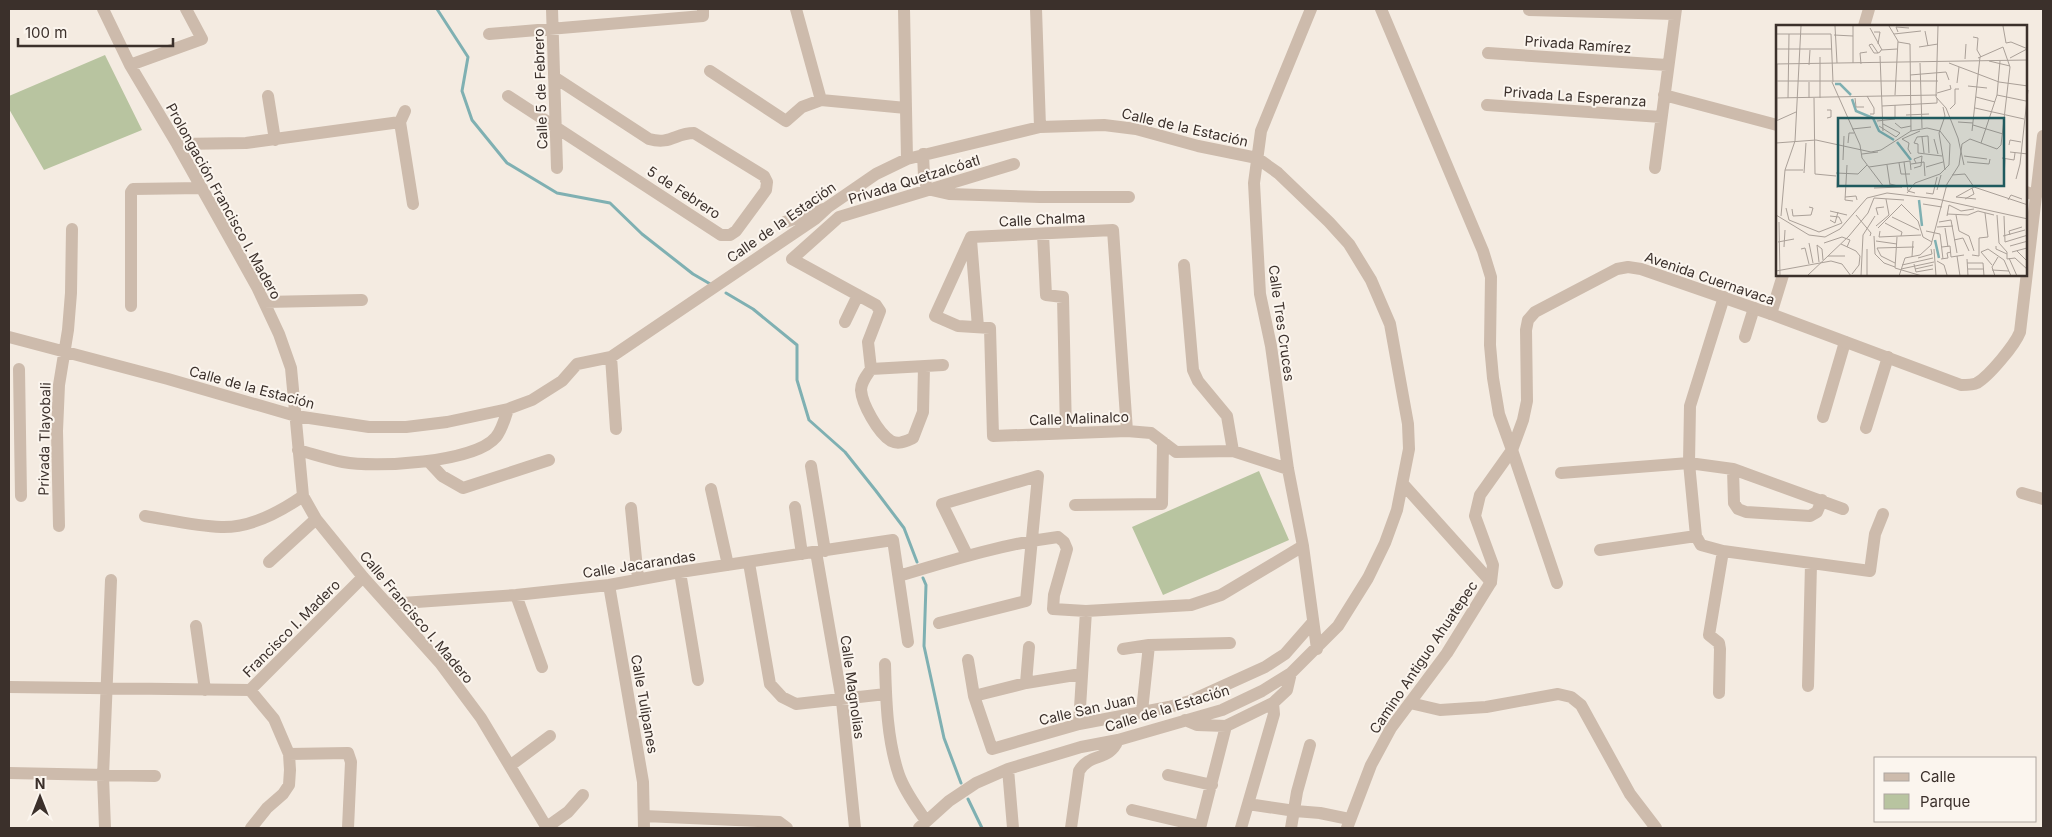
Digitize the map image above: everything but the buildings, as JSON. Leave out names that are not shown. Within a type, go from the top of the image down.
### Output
[{"type":"street","name":"Prolongación Francisco I. Madero","points":[[103,9],[130,65],[202,188],[264,302],[292,368],[296,416]]},
{"type":"street","points":[[130,65],[202,39],[186,9]]},
{"type":"street","name":"Calle 5 de Febrero","points":[[552,9],[557,168]]},
{"type":"street","points":[[796,9],[821,100]]},
{"type":"street","points":[[904,9],[907,158]]},
{"type":"street","points":[[1036,9],[1040,127]]},
{"type":"street","name":"Calle Tres Cruces","points":[[1311,9],[1261,131],[1254,183],[1260,294],[1271,346],[1288,469],[1302,546],[1317,649]]},
{"type":"street","points":[[1381,9],[1483,251],[1491,277],[1490,345],[1499,414],[1557,583]]},
{"type":"street","points":[[1864,25],[1869,9]]},
{"type":"street","points":[[1530,10],[1675,11],[1655,168]]},
{"type":"street","points":[[489,34],[703,13]]},
{"type":"street","name":"Privada Ramírez","points":[[1488,53],[1668,65]]},
{"type":"street","points":[[710,71],[786,121],[802,107],[821,100],[906,108]]},
{"type":"street","name":"5 de Febrero","points":[[508,96],[721,235],[730,235],[736,232],[766,190],[767,182],[764,176],[694,133],[684,133],[672,140],[660,142],[649,139],[554,77]]},
{"type":"street","points":[[1664,94],[1776,125]]},
{"type":"street","points":[[268,96],[275,140]]},
{"type":"street","name":"Privada La Esperanza","points":[[1486,105],[1661,117]]},
{"type":"street","points":[[177,144],[246,143],[275,140],[403,117],[413,204]]},
{"type":"street","name":"Calle de la Estación","points":[[9,338],[168,379],[296,416],[368,427],[406,427],[447,422],[508,409],[532,400],[562,381],[577,364],[611,357],[816,220],[828,208],[876,174],[907,158],[1040,127],[1104,125],[1136,129],[1198,146],[1257,158],[1278,173],[1330,222],[1349,244],[1371,280],[1390,324],[1408,424],[1410,449],[1397,510],[1385,543],[1368,578],[1338,626],[1317,649],[1291,673],[1262,691],[1230,706],[1185,720],[1118,740],[1081,747],[1008,769],[975,784],[949,801],[922,825]]},
{"type":"street","name":"Avenida Cuernavaca","points":[[2027,244],[2031,193],[2043,136]]},
{"type":"street","points":[[923,154],[924,176],[928,189],[958,195],[1129,197]]},
{"type":"street","name":"Privada Quetzalcóatl","points":[[871,369],[868,342],[880,311],[876,305],[792,259],[840,217],[1014,164]]},
{"type":"street","points":[[131,306],[131,192],[133,189],[202,188]]},
{"type":"street","points":[[785,222],[828,208],[858,211]]},
{"type":"street","name":"Privada Tlayobali","points":[[59,526],[57,431],[59,385],[71,293],[72,228]]},
{"type":"street","name":"Calle Chalma","points":[[971,237],[1114,230],[1128,431]]},
{"type":"street","points":[[1043,234],[1046,296],[1064,297],[1066,432]]},
{"type":"street","points":[[971,237],[978,327],[958,326],[935,316],[971,237]]},
{"type":"street","points":[[1184,265],[1193,370],[1198,381],[1227,416],[1233,451]]},
{"type":"street","name":"Avenida Cuernavaca","points":[[1512,450],[1523,420],[1526,401],[1526,330],[1528,320],[1535,312],[1617,269],[1628,267],[1642,269],[1771,314],[1961,385],[1976,384],[2016,342],[2020,332],[2024,276]]},
{"type":"street","points":[[1771,314],[1783,276]]},
{"type":"street","points":[[844,322],[858,295]]},
{"type":"street","points":[[1724,297],[1690,406],[1690,463],[1696,536],[1701,545],[1723,551],[1870,571],[1875,534],[1883,514]]},
{"type":"street","points":[[264,302],[362,300]]},
{"type":"street","points":[[1745,337],[1754,308]]},
{"type":"street","name":"Calle Malinalco","points":[[978,327],[990,328],[993,436],[1066,432],[1128,431],[1151,433],[1176,452],[1233,451],[1288,469]]},
{"type":"street","points":[[1823,417],[1845,342]]},
{"type":"street","points":[[611,357],[616,429]]},
{"type":"street","points":[[1866,428],[1888,357]]},
{"type":"street","points":[[924,367],[923,412],[913,438],[902,443],[891,441],[876,426],[866,408],[861,390],[863,381],[871,369],[943,365]]},
{"type":"street","points":[[19,369],[21,496]]},
{"type":"street","points":[[298,450],[344,462],[380,465],[428,462],[484,446],[496,437],[508,409]]},
{"type":"street","name":"Calle Francisco I. Madero","points":[[296,416],[303,496],[316,519],[363,577],[440,663],[481,718],[511,765],[547,828]]},
{"type":"street","points":[[1075,505],[1162,504],[1163,442]]},
{"type":"street","name":"Camino Antiguo Ahuatepec","points":[[1348,824],[1371,765],[1391,728],[1447,653],[1491,582],[1493,565],[1475,516],[1480,495],[1512,450]]},
{"type":"street","points":[[428,462],[442,476],[463,488],[549,460]]},
{"type":"street","points":[[1561,474],[1690,463],[1733,469],[1822,500],[1843,510]]},
{"type":"street","name":"Calle Magnolias","points":[[811,466],[820,551],[842,700],[855,828]]},
{"type":"street","points":[[1733,469],[1734,503],[1738,510],[1810,516],[1817,512],[1822,500]]},
{"type":"street","points":[[939,623],[1026,601],[1038,476],[942,504],[968,555]]},
{"type":"street","points":[[1403,484],[1491,582]]},
{"type":"street","points":[[711,489],[728,565]]},
{"type":"street","points":[[2022,493],[2043,499]]},
{"type":"street","points":[[145,516],[223,527],[244,524],[266,517],[303,496]]},
{"type":"street","points":[[631,508],[638,579]]},
{"type":"street","points":[[795,508],[802,554]]},
{"type":"street","points":[[270,562],[316,519]]},
{"type":"street","points":[[1600,550],[1696,536]]},
{"type":"street","points":[[908,642],[899,576],[968,555],[1032,540],[1058,538],[1064,542],[1067,549],[1054,595],[1053,609],[1086,611],[1192,605],[1220,595],[1302,546]]},
{"type":"street","name":"Calle Jacarandas","points":[[388,604],[516,595],[609,585],[680,572],[893,540],[899,576]]},
{"type":"street","points":[[1719,693],[1720,649],[1718,643],[1709,635],[1723,551]]},
{"type":"street","points":[[749,563],[770,684],[782,697],[796,704],[886,694]]},
{"type":"street","points":[[1808,686],[1811,564]]},
{"type":"street","points":[[680,572],[698,680]]},
{"type":"street","name":"Francisco I. Madero","points":[[9,687],[250,690],[363,577]]},
{"type":"street","points":[[105,828],[103,776],[111,580]]},
{"type":"street","name":"Calle Tulipanes","points":[[609,585],[643,782],[644,822]]},
{"type":"street","points":[[516,595],[542,667]]},
{"type":"street","points":[[1079,724],[1086,611]]},
{"type":"street","name":"Calle San Juan","points":[[974,696],[992,749],[1079,724],[1170,707],[1190,701],[1266,667],[1285,654],[1313,622]]},
{"type":"street","points":[[196,626],[206,690]]},
{"type":"street","points":[[1123,649],[1149,645],[1230,642]]},
{"type":"street","points":[[1142,711],[1149,645]]},
{"type":"street","points":[[1026,683],[1028,647]]},
{"type":"street","points":[[968,660],[974,696],[1026,683],[1081,674]]},
{"type":"street","points":[[885,664],[886,694],[893,752],[899,775],[922,825]]},
{"type":"street","points":[[1185,720],[1197,725],[1226,726],[1274,703],[1286,690],[1291,673]]},
{"type":"street","points":[[250,690],[274,718],[288,754],[289,786],[267,808],[251,828]]},
{"type":"street","points":[[1410,703],[1440,710],[1486,707],[1558,694],[1571,696],[1581,705],[1630,794],[1656,828]]},
{"type":"street","points":[[1241,828],[1274,714],[1274,703]]},
{"type":"street","points":[[1132,810],[1200,827],[1226,726]]},
{"type":"street","points":[[511,765],[550,736]]},
{"type":"street","points":[[1071,828],[1079,771],[1083,764],[1104,756],[1114,749],[1118,740]]},
{"type":"street","points":[[1291,828],[1297,792],[1310,745]]},
{"type":"street","points":[[288,754],[348,753],[351,762],[348,828]]},
{"type":"street","points":[[1008,769],[1013,828]]},
{"type":"street","points":[[9,774],[155,776]]},
{"type":"street","points":[[1168,775],[1212,785]]},
{"type":"street","points":[[547,828],[568,812],[583,795]]},
{"type":"street","points":[[1248,804],[1320,813],[1348,824]]},
{"type":"street","points":[[644,822],[779,822],[787,828]]},
{"type":"green space","points":[[105,55],[142,130],[44,170],[9,109],[9,96]]},
{"type":"green space","points":[[1259,471],[1289,540],[1163,595],[1132,527]]},
{"type":"waterway","points":[[437,9],[468,57],[462,91],[472,120],[507,163],[557,193],[610,203],[642,234],[693,274],[712,285]]},
{"type":"waterway","points":[[726,293],[753,309],[797,345],[797,380],[809,420],[845,452],[876,491],[904,528],[917,562]]},
{"type":"waterway","points":[[923,578],[926,585],[924,646],[944,738],[961,783]]},
{"type":"waterway","points":[[968,799],[982,828]]}]
